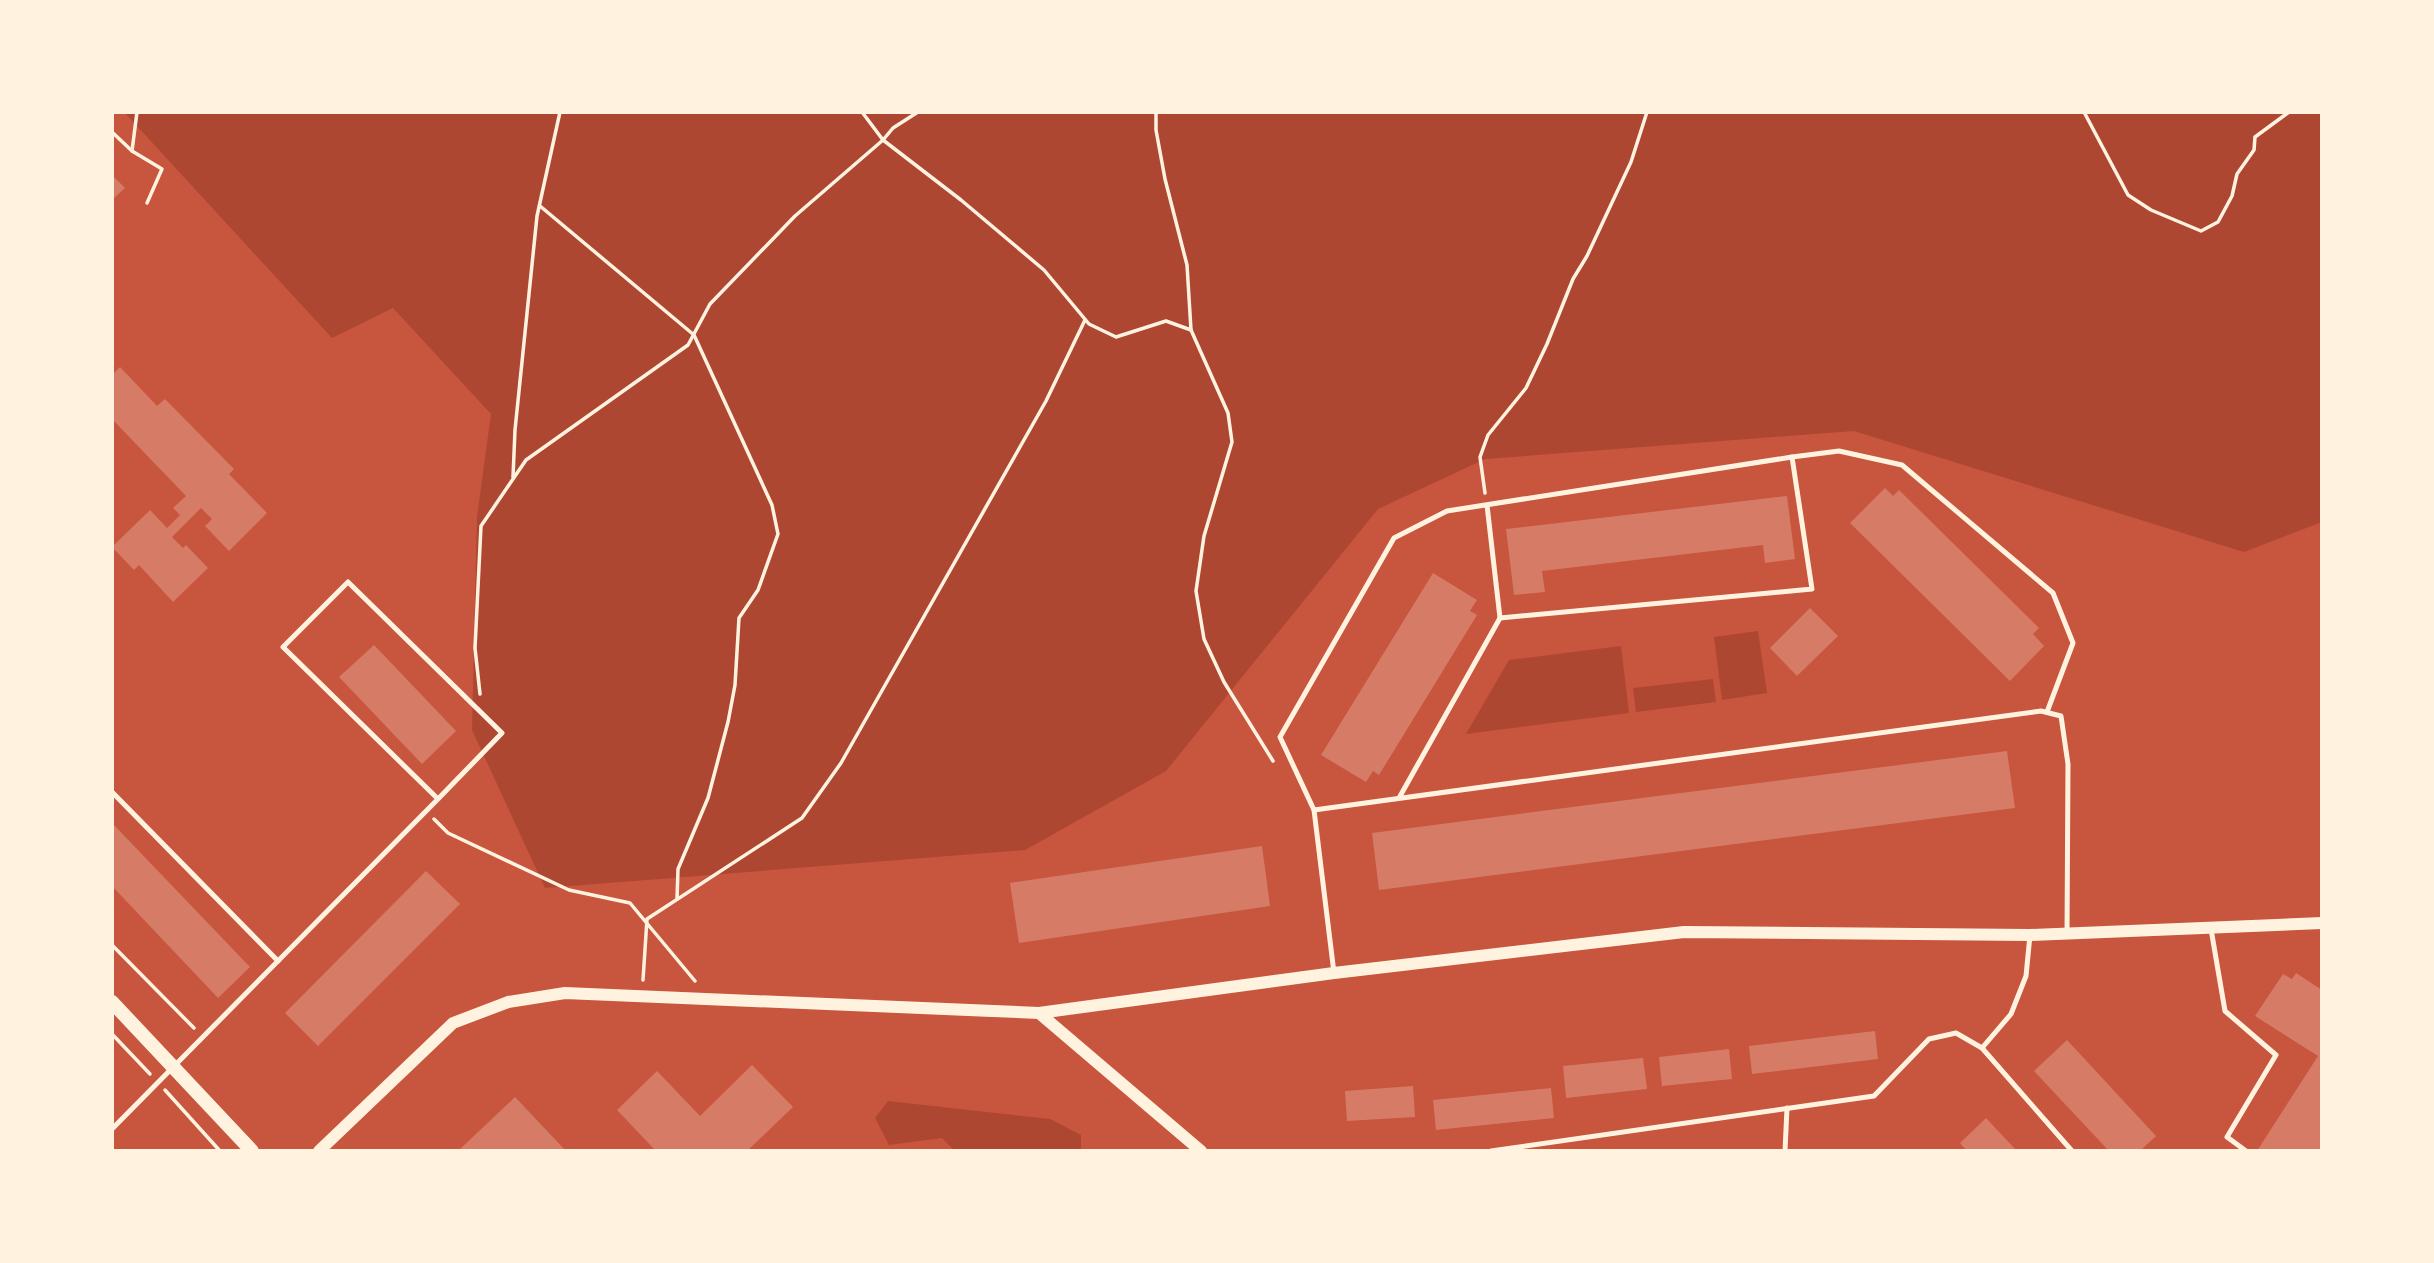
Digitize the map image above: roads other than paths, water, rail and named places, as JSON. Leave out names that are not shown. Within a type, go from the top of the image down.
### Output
[{"type":"main road","points":[[112,1002],[252,1151]]},
{"type":"street","points":[[319,1151],[453,1023],[508,1002],[565,993],[1039,1013],[1334,973],[1684,932],[2030,935],[2322,923]]},
{"type":"street","points":[[1039,1013],[1201,1151]]},
{"type":"lane","points":[[1334,973],[1314,810],[1280,737],[1394,538],[1447,511],[1839,451],[1902,465],[2053,593],[2073,643],[2048,712]]},
{"type":"lane","points":[[1500,618],[1812,589],[1792,457]]},
{"type":"lane","points":[[1399,798],[1500,618],[1487,505]]},
{"type":"lane","points":[[112,1129],[157,1082],[203,1037],[438,799],[502,733],[348,582],[284,647],[438,799]]},
{"type":"lane","points":[[1314,810],[2041,710],[2061,716],[2068,764],[2067,934]]},
{"type":"lane","points":[[112,792],[278,961]]},
{"type":"lane","points":[[2211,928],[2225,1011],[2276,1055],[2227,1137],[2246,1151]]},
{"type":"lane","points":[[1982,1048],[2011,1014],[2026,976],[2030,935]]},
{"type":"lane","points":[[1491,1151],[1874,1096],[1929,1039],[1956,1034],[1982,1048],[2072,1151]]},
{"type":"lane","points":[[1785,1151],[1787,1108]]}]
